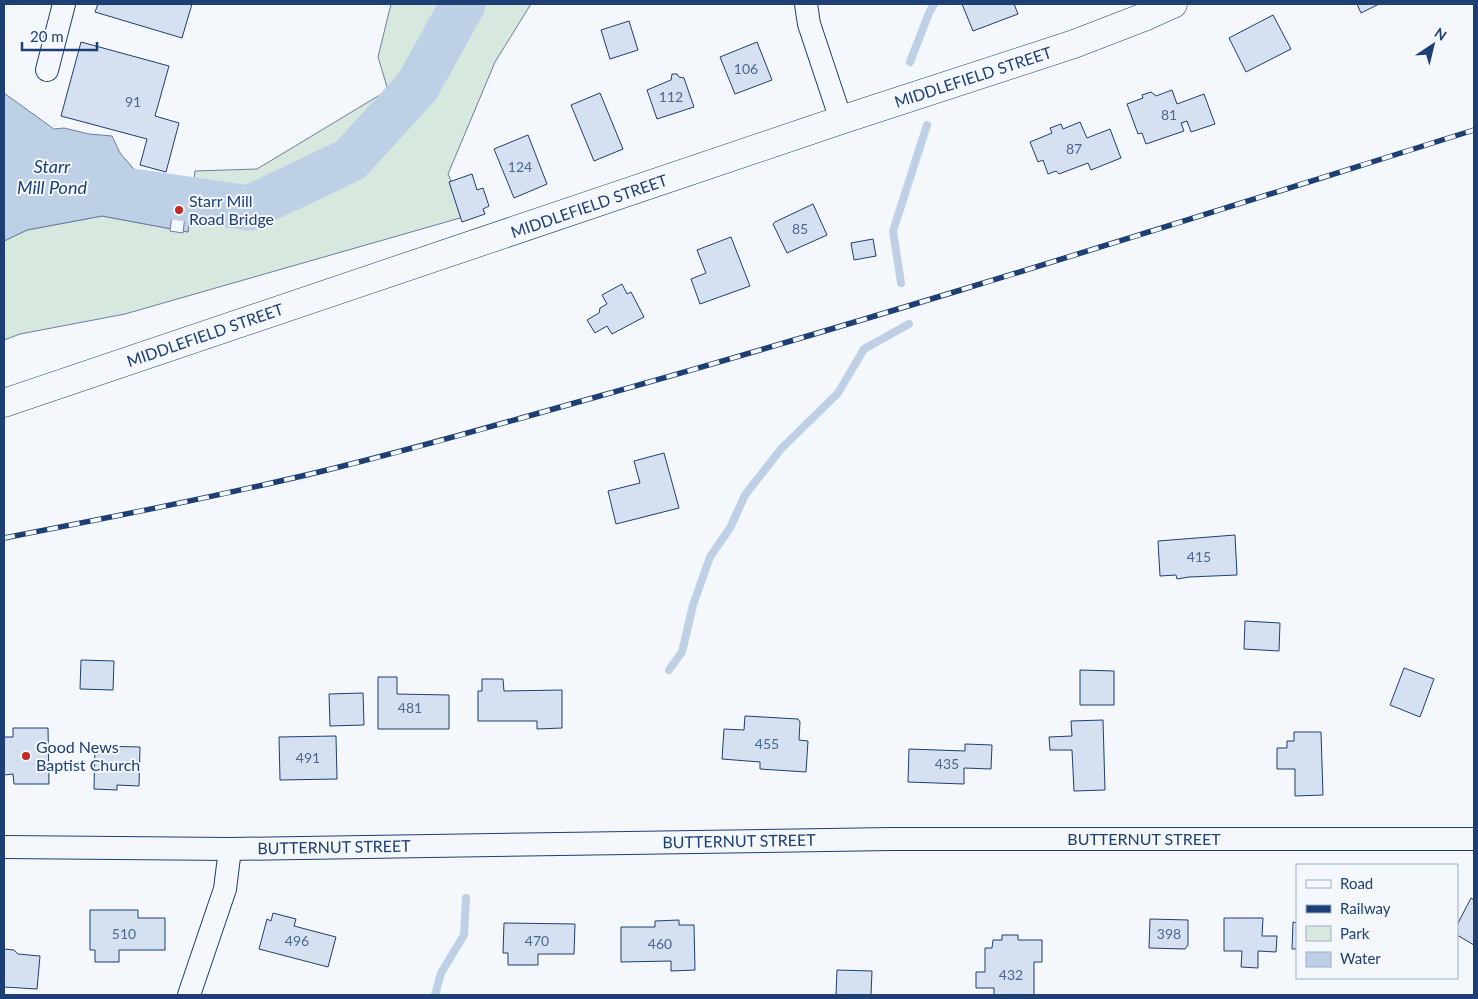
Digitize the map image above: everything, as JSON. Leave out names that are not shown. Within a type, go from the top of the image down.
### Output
[{"type":"main road","name":"MIDDLEFIELD STREET","points":[[4,403],[841,120],[1074,44],[1173,4]]},
{"type":"street","points":[[47,70],[64,4]]},
{"type":"street","points":[[806,4],[809,24],[841,120]]},
{"type":"street","name":"BUTTERNUT STREET","points":[[4,848],[230,849],[891,839],[1474,839]]},
{"type":"street","points":[[189,995],[225,889],[230,849]]},
{"type":"green space","points":[[391,4],[531,4],[495,62],[448,174],[467,216],[125,314],[20,334],[4,340],[4,241],[27,230],[102,216],[188,232],[195,171],[257,169],[388,90],[378,57]]},
{"type":"water","name":"Starr Mill Pond","points":[[4,93],[54,129],[64,128],[89,134],[112,136],[120,153],[138,174],[194,186],[188,232],[102,216],[27,230],[4,241]]},
{"type":"pier","name":"Starr Mill Road Bridge","points":[[176,180],[189,182],[183,233],[170,231]]},
{"type":"building","points":[[98,4],[192,4],[182,38],[95,12]]},
{"type":"building","points":[[962,4],[1014,4],[1018,14],[973,31]]},
{"type":"building","points":[[1357,4],[1379,4],[1361,13]]},
{"type":"building","points":[[1273,15],[1291,49],[1246,72],[1229,38]]},
{"type":"building","points":[[629,21],[638,50],[610,59],[601,30]]},
{"type":"building","points":[[81,42],[169,66],[155,116],[179,123],[166,172],[140,165],[147,139],[61,116]]},
{"type":"building","points":[[757,42],[772,80],[735,94],[720,57]]},
{"type":"building","points":[[672,74],[677,74],[679,77],[684,78],[694,107],[657,119],[647,90],[671,80]]},
{"type":"building","points":[[1172,90],[1177,104],[1204,94],[1215,124],[1191,132],[1187,121],[1181,123],[1184,131],[1146,144],[1142,133],[1138,134],[1127,104],[1143,98],[1142,95],[1151,92],[1156,96]]},
{"type":"building","points":[[600,93],[623,149],[594,161],[571,105]]},
{"type":"building","points":[[1080,122],[1087,138],[1110,129],[1121,158],[1091,170],[1088,163],[1059,174],[1056,171],[1048,174],[1043,160],[1038,162],[1030,142],[1052,133],[1050,128],[1061,124],[1063,129]]},
{"type":"building","points":[[528,135],[547,184],[514,198],[494,149]]},
{"type":"building","points":[[472,174],[477,190],[483,188],[489,206],[483,209],[485,214],[462,222],[449,182]]},
{"type":"building","points":[[813,204],[827,235],[787,253],[773,224]]},
{"type":"building","points":[[731,237],[750,286],[700,304],[691,279],[706,273],[697,250]]},
{"type":"building","points":[[873,239],[876,256],[854,260],[851,243]]},
{"type":"building","points":[[622,284],[627,294],[631,292],[644,317],[612,334],[607,326],[595,333],[587,320],[599,313],[600,308],[607,304],[602,295]]},
{"type":"building","points":[[664,453],[679,508],[616,524],[608,491],[640,483],[634,461]]},
{"type":"building","points":[[1235,535],[1237,575],[1177,579],[1176,575],[1160,576],[1158,541]]},
{"type":"building","points":[[1245,621],[1280,623],[1279,651],[1244,649]]},
{"type":"building","points":[[81,660],[114,661],[113,690],[80,689]]},
{"type":"building","points":[[1404,668],[1434,679],[1420,717],[1390,705]]},
{"type":"building","points":[[1080,670],[1114,671],[1114,705],[1080,705]]},
{"type":"building","points":[[378,677],[397,677],[397,694],[449,695],[449,729],[378,729]]},
{"type":"building","points":[[482,679],[503,679],[504,691],[562,690],[562,728],[537,729],[537,721],[478,721],[478,691],[482,691]]},
{"type":"building","points":[[363,693],[364,725],[330,726],[329,694]]},
{"type":"building","points":[[745,716],[798,719],[800,722],[799,740],[808,741],[806,772],[760,769],[760,762],[722,759],[724,729],[744,730]]},
{"type":"building","points":[[1103,720],[1105,790],[1074,791],[1072,750],[1050,750],[1049,737],[1072,736],[1071,721]]},
{"type":"building","name":"Good News Baptist Church","points":[[13,728],[48,728],[49,784],[14,784],[13,774],[4,775],[4,737],[13,737]]},
{"type":"building","points":[[1294,732],[1321,732],[1323,795],[1295,796],[1295,769],[1277,769],[1277,748],[1287,748],[1287,741],[1294,741]]},
{"type":"building","points":[[336,736],[337,779],[280,780],[279,737]]},
{"type":"building","points":[[965,744],[992,745],[991,769],[964,768],[964,784],[908,782],[909,749],[965,751]]},
{"type":"building","points":[[97,746],[140,747],[139,786],[117,785],[117,790],[94,789],[95,748]]},
{"type":"building","points":[[1471,898],[1474,900],[1474,945],[1458,936],[1458,923]]},
{"type":"building","points":[[90,910],[138,910],[138,918],[165,918],[165,950],[119,950],[119,962],[95,962],[95,950],[90,950]]},
{"type":"building","points":[[273,913],[296,919],[294,926],[336,937],[328,967],[259,949],[267,919],[271,921]]},
{"type":"building","points":[[1224,918],[1263,918],[1262,936],[1277,936],[1276,952],[1258,951],[1258,968],[1241,967],[1242,951],[1224,951]]},
{"type":"building","points":[[1150,919],[1188,920],[1188,945],[1185,949],[1149,948]]},
{"type":"building","points":[[679,920],[679,925],[694,925],[695,970],[671,971],[671,961],[621,962],[621,927],[655,927],[655,921]]},
{"type":"building","points":[[1293,922],[1296,923],[1296,949],[1292,949]]},
{"type":"building","points":[[504,923],[575,924],[574,954],[538,954],[538,965],[508,965],[508,953],[503,953]]},
{"type":"building","points":[[1002,935],[1018,935],[1018,940],[1042,940],[1042,962],[1034,962],[1034,995],[994,995],[994,988],[976,988],[976,972],[985,972],[985,948],[992,948],[993,940],[1002,940]]},
{"type":"building","points":[[4,949],[14,950],[18,954],[40,956],[37,989],[4,987]]},
{"type":"building","points":[[837,970],[872,971],[871,995],[836,995]]},
{"type":"waterway","points":[[132,191],[249,208],[350,160],[417,87],[463,4]]},
{"type":"waterway","points":[[910,62],[934,4]]},
{"type":"waterway","points":[[901,283],[893,231],[927,125]]},
{"type":"waterway","points":[[669,670],[682,652],[693,605],[710,557],[730,528],[745,495],[781,449],[838,393],[864,349],[909,324]]},
{"type":"waterway","points":[[435,995],[441,973],[464,935],[466,898]]},
{"type":"railway","points":[[4,538],[287,480],[480,430],[911,305],[1474,130]]},
{"type":"place","name":"Starr Mill Road Bridge","points":[[179,210]]},
{"type":"place","name":"Good News Baptist Church","points":[[26,756]]}]
